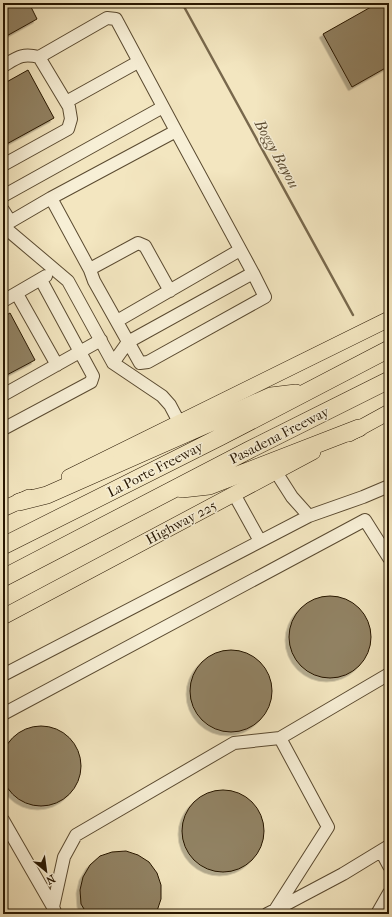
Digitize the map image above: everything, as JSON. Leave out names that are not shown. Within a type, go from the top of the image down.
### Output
[{"type":"highway","name":"Pasadena Freeway","points":[[306,392],[389,349]]},
{"type":"highway","name":"Pasadena Freeway","points":[[170,491],[389,380]]},
{"type":"highway","points":[[19,502],[47,495],[271,396],[306,392]]},
{"type":"highway","name":"La Porte Freeway","points":[[3,546],[306,392]]},
{"type":"highway","points":[[170,491],[209,486],[359,428]]},
{"type":"highway","name":"La Porte Freeway","points":[[3,578],[170,491]]},
{"type":"main road","points":[[3,509],[389,319]]},
{"type":"main road","name":"Highway 225","points":[[3,617],[389,412]]},
{"type":"lane","points":[[39,57],[106,18],[116,19],[265,297],[148,362],[140,363],[94,281],[90,269],[51,198]]},
{"type":"lane","points":[[3,66],[18,57],[28,54],[39,57],[66,102],[71,119],[68,129],[3,165]]},
{"type":"lane","points":[[66,102],[138,62]]},
{"type":"lane","points":[[3,196],[163,107]]},
{"type":"lane","points":[[5,224],[176,131]]},
{"type":"lane","points":[[3,210],[5,224],[68,281],[113,363],[162,396],[170,405],[179,422]]},
{"type":"lane","points":[[90,269],[138,243],[145,246],[170,290]]},
{"type":"lane","points":[[117,321],[240,250]]},
{"type":"lane","points":[[3,301],[56,270]]},
{"type":"lane","points":[[113,363],[128,342],[253,273]]},
{"type":"lane","points":[[3,429],[91,382],[93,376],[41,280]]},
{"type":"lane","points":[[17,294],[57,365]]},
{"type":"lane","points":[[3,395],[101,340]]},
{"type":"lane","points":[[276,472],[292,497],[309,516]]},
{"type":"lane","points":[[3,675],[309,516],[389,486]]},
{"type":"lane","points":[[234,494],[260,541]]},
{"type":"lane","points":[[3,714],[365,520],[389,558]]},
{"type":"lane","points":[[54,911],[64,857],[76,835],[234,743],[280,738],[389,674]]},
{"type":"lane","points":[[271,912],[328,827],[280,738]]},
{"type":"lane","points":[[3,820],[54,911]]},
{"type":"lane","points":[[271,912],[343,874],[385,849],[389,866]]},
{"type":"lane","points":[[377,914],[389,893]]},
{"type":"building","points":[[3,3],[29,3],[37,19],[3,38]]},
{"type":"building","points":[[378,3],[389,3],[389,66],[352,87],[323,34]]},
{"type":"building","points":[[28,70],[54,118],[3,146],[3,84]]},
{"type":"building","points":[[10,313],[35,360],[3,377],[3,317]]},
{"type":"building","points":[[330,596],[346,599],[359,608],[368,621],[371,637],[368,653],[359,666],[346,675],[330,678],[314,675],[301,666],[292,653],[289,637],[292,621],[301,608],[314,599]]},
{"type":"building","points":[[231,650],[247,653],[260,662],[269,675],[272,691],[269,707],[260,720],[247,729],[231,732],[215,729],[202,720],[193,707],[190,691],[193,675],[202,662],[215,653]]},
{"type":"building","points":[[33,726],[49,726],[70,737],[81,758],[81,774],[70,795],[49,806],[33,806],[19,800],[12,795],[7,788],[1,774],[1,758],[7,744],[12,737],[19,732]]},
{"type":"building","points":[[223,790],[239,793],[252,802],[261,815],[264,831],[261,847],[252,860],[239,869],[223,872],[207,869],[194,860],[185,847],[182,831],[185,815],[194,802],[207,793]]},
{"type":"building","points":[[126,851],[138,855],[149,862],[157,873],[161,885],[161,899],[157,911],[154,914],[87,914],[81,904],[80,890],[83,877],[90,865],[100,856],[112,852]]},
{"type":"waterway","name":"Boggy Bayou","points":[[182,3],[353,315]]}]
